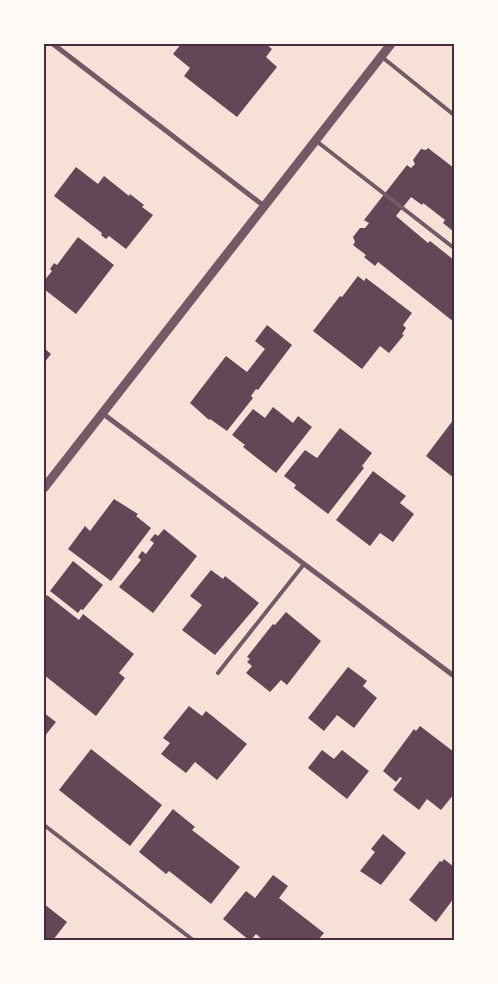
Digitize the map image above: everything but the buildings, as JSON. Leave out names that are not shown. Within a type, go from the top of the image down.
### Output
[{"type":"street","points":[[53,44],[264,206]]},
{"type":"street","points":[[44,488],[391,44]]},
{"type":"street","points":[[102,413],[454,676]]},
{"type":"lane","points":[[381,57],[454,115]]},
{"type":"lane","points":[[315,140],[454,248]]},
{"type":"lane","points":[[218,674],[304,564]]},
{"type":"lane","points":[[44,824],[193,940]]}]
